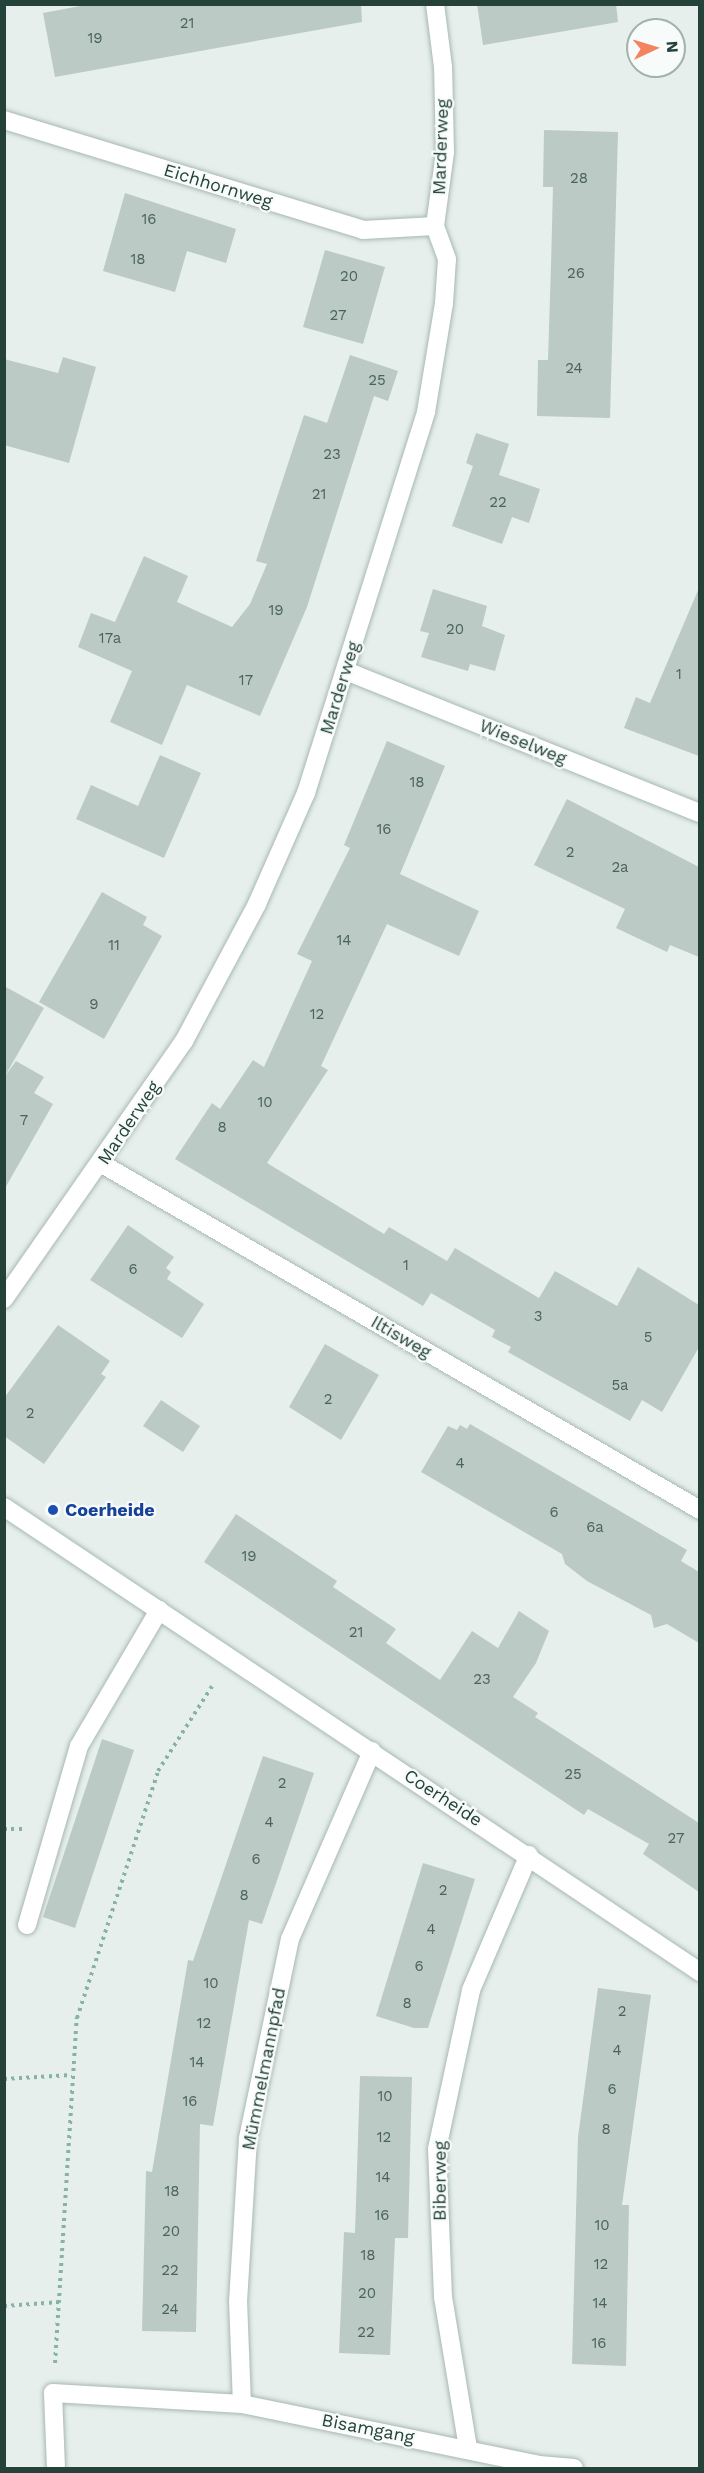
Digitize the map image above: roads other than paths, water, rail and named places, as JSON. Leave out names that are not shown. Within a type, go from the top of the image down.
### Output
[{"type":"street","name":"Marderweg","points":[[4,1299],[102,1164],[184,1041],[257,904],[306,793],[426,412],[447,259],[435,226],[445,152],[443,67],[435,4]]},
{"type":"street","name":"Eichhornweg","points":[[4,120],[363,230],[400,231],[435,226]]},
{"type":"street","name":"Wieselweg","points":[[346,671],[699,813]]},
{"type":"street","name":"Iltisweg","points":[[102,1164],[699,1510]]},
{"type":"street","name":"Coerheide","points":[[4,1507],[529,1855],[699,1972]]},
{"type":"street","points":[[27,1925],[79,1746],[159,1610]]},
{"type":"street","name":"Mümmelmannpfad","points":[[242,2404],[238,2302],[248,2138],[290,1939],[372,1751]]},
{"type":"street","name":"Biberweg","points":[[468,2448],[443,2297],[436,2149],[471,1990],[529,1855]]},
{"type":"street","name":"Bisamgang","points":[[56,2469],[53,2394],[242,2404],[468,2448],[539,2465],[573,2469]]},
{"type":"place","name":"Coerheide","points":[[53,1510]]}]
